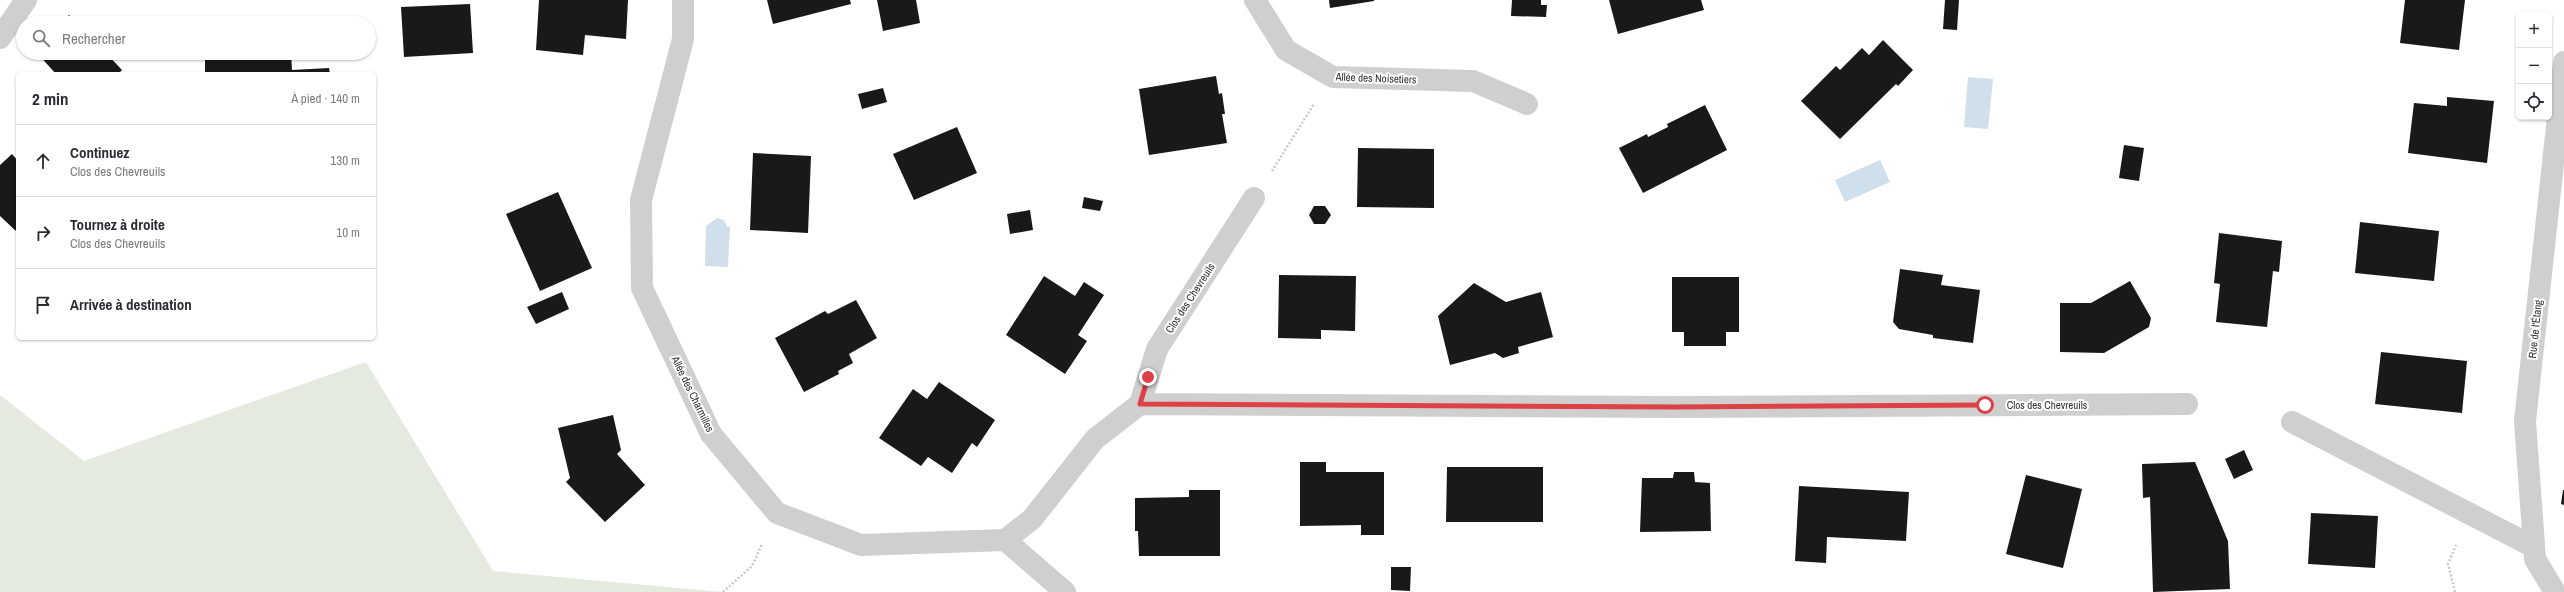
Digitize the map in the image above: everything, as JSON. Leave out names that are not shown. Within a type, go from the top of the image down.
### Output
[{"type":"street","points":[[0,38],[26,0]]},
{"type":"street","name":"Allée des Charmilles","points":[[683,0],[683,39],[641,200],[642,288],[711,434],[777,513],[861,545],[1005,540]]},
{"type":"street","name":"Allée des Noisetiers","points":[[1255,0],[1286,50],[1332,77],[1473,81],[1527,104]]},
{"type":"street","name":"Rue de l'Étang","points":[[2555,592],[2535,560],[2525,421],[2564,62]]},
{"type":"street","name":"Clos des Chevreuils","points":[[1254,198],[1157,349],[1140,404],[1682,407],[2187,404]]},
{"type":"street","points":[[1064,592],[1005,540],[1032,519],[1095,439],[1140,404]]},
{"type":"street","points":[[2292,422],[2469,512],[2534,547]]},
{"type":"path","points":[[1254,198],[1332,77]]},
{"type":"path","points":[[2455,592],[2448,564],[2469,512]]},
{"type":"path","points":[[723,592],[752,566],[777,513]]},
{"type":"shaded area","points":[[366,362],[493,571],[722,592],[0,592],[0,395],[84,461]]},
{"type":"water","points":[[1968,77],[1993,79],[1988,129],[1964,127]]},
{"type":"water","points":[[1880,160],[1890,182],[1845,202],[1835,180]]},
{"type":"water","points":[[717,218],[724,220],[727,227],[730,227],[728,267],[705,266],[706,226]]},
{"type":"building","points":[[539,0],[628,0],[626,39],[585,35],[583,55],[536,50]]},
{"type":"building","points":[[767,0],[850,0],[851,4],[773,24]]},
{"type":"building","points":[[877,0],[916,0],[920,23],[883,31]]},
{"type":"building","points":[[1329,0],[1374,0],[1374,1],[1330,8]]},
{"type":"building","points":[[1512,0],[1541,0],[1541,5],[1547,5],[1546,17],[1511,16]]},
{"type":"building","points":[[1609,0],[1701,0],[1704,10],[1618,34]]},
{"type":"building","points":[[1945,0],[1959,0],[1957,30],[1943,29]]},
{"type":"building","points":[[2405,0],[2465,0],[2459,50],[2400,43]]},
{"type":"building","points":[[470,4],[473,53],[404,57],[401,7]]},
{"type":"building","points":[[1883,40],[1913,70],[1898,86],[1896,84],[1840,139],[1801,101],[1836,66],[1840,70],[1862,48],[1869,55]]},
{"type":"building","points":[[43,60],[113,60],[122,70],[120,72],[54,72]]},
{"type":"building","points":[[205,60],[291,60],[292,70],[329,68],[330,72],[205,72]]},
{"type":"building","points":[[1216,76],[1219,94],[1222,93],[1225,114],[1222,114],[1227,143],[1149,155],[1139,89]]},
{"type":"building","points":[[883,88],[887,102],[862,109],[858,94]]},
{"type":"building","points":[[2447,97],[2494,101],[2487,163],[2408,153],[2414,103],[2447,106]]},
{"type":"building","points":[[1705,105],[1727,150],[1643,193],[1619,148],[1647,134],[1648,137],[1668,127],[1667,124]]},
{"type":"building","points":[[957,127],[977,173],[914,200],[893,154]]},
{"type":"building","points":[[2124,145],[2144,148],[2139,181],[2119,178]]},
{"type":"building","points":[[1358,148],[1434,149],[1434,208],[1357,207]]},
{"type":"building","points":[[753,153],[811,156],[808,233],[750,230]]},
{"type":"building","points":[[12,154],[16,159],[16,231],[0,216],[0,165]]},
{"type":"building","points":[[558,192],[592,268],[540,291],[506,214]]},
{"type":"building","points":[[1084,197],[1103,201],[1100,211],[1082,208]]},
{"type":"building","points":[[1314,206],[1325,206],[1331,215],[1325,224],[1314,224],[1309,215]]},
{"type":"building","points":[[1030,210],[1033,230],[1010,234],[1007,214]]},
{"type":"building","points":[[2360,222],[2439,231],[2434,281],[2355,273]]},
{"type":"building","points":[[2219,233],[2282,241],[2279,272],[2273,271],[2267,327],[2216,322],[2220,284],[2214,283]]},
{"type":"building","points":[[1900,269],[1943,275],[1941,285],[1980,290],[1973,343],[1933,338],[1933,335],[1899,329],[1893,322]]},
{"type":"building","points":[[1279,275],[1356,276],[1355,331],[1321,330],[1321,339],[1278,338]]},
{"type":"building","points":[[1044,276],[1075,296],[1084,282],[1104,295],[1078,335],[1087,341],[1065,374],[1006,335]]},
{"type":"building","points":[[1672,277],[1739,277],[1739,332],[1726,332],[1726,346],[1684,346],[1684,332],[1672,332]]},
{"type":"building","points":[[2130,281],[2151,318],[2149,327],[2104,353],[2060,352],[2060,303],[2091,303]]},
{"type":"building","points":[[1474,283],[1506,302],[1541,292],[1553,337],[1518,347],[1519,353],[1503,358],[1495,353],[1450,365],[1438,316]]},
{"type":"building","points":[[562,292],[569,309],[536,324],[527,307]]},
{"type":"building","points":[[856,300],[877,338],[849,354],[853,363],[838,371],[839,374],[804,392],[775,338],[825,311],[828,314]]},
{"type":"building","points":[[2381,352],[2467,361],[2462,413],[2375,404]]},
{"type":"building","points":[[939,382],[995,420],[977,447],[972,443],[952,473],[928,457],[921,466],[879,438],[913,389],[927,399]]},
{"type":"building","points":[[613,415],[621,450],[617,454],[645,485],[605,522],[566,482],[570,478],[558,428]]},
{"type":"building","points":[[2244,450],[2253,470],[2234,479],[2225,459]]},
{"type":"building","points":[[1300,462],[1326,462],[1326,472],[1384,472],[1384,535],[1361,535],[1361,525],[1300,526]]},
{"type":"building","points":[[2195,462],[2228,541],[2230,589],[2153,592],[2150,497],[2143,498],[2142,464]]},
{"type":"building","points":[[1447,467],[1543,467],[1543,522],[1446,522]]},
{"type":"building","points":[[1674,472],[1694,472],[1695,482],[1710,483],[1711,531],[1640,532],[1642,478],[1673,478]]},
{"type":"building","points":[[2026,475],[2082,489],[2063,568],[2006,554]]},
{"type":"building","points":[[1799,486],[1909,492],[1906,541],[1827,537],[1826,563],[1795,561]]},
{"type":"building","points":[[1189,490],[1220,490],[1220,556],[1139,556],[1138,531],[1135,531],[1135,498],[1189,497]]},
{"type":"building","points":[[2564,490],[2564,505],[2561,504]]},
{"type":"building","points":[[2311,513],[2378,516],[2375,568],[2308,564]]},
{"type":"building","points":[[1391,567],[1411,567],[1410,591],[1391,590]]},
{"type":"route","points":[[1148,377],[1140,404],[1674,407],[1985,405]]}]
